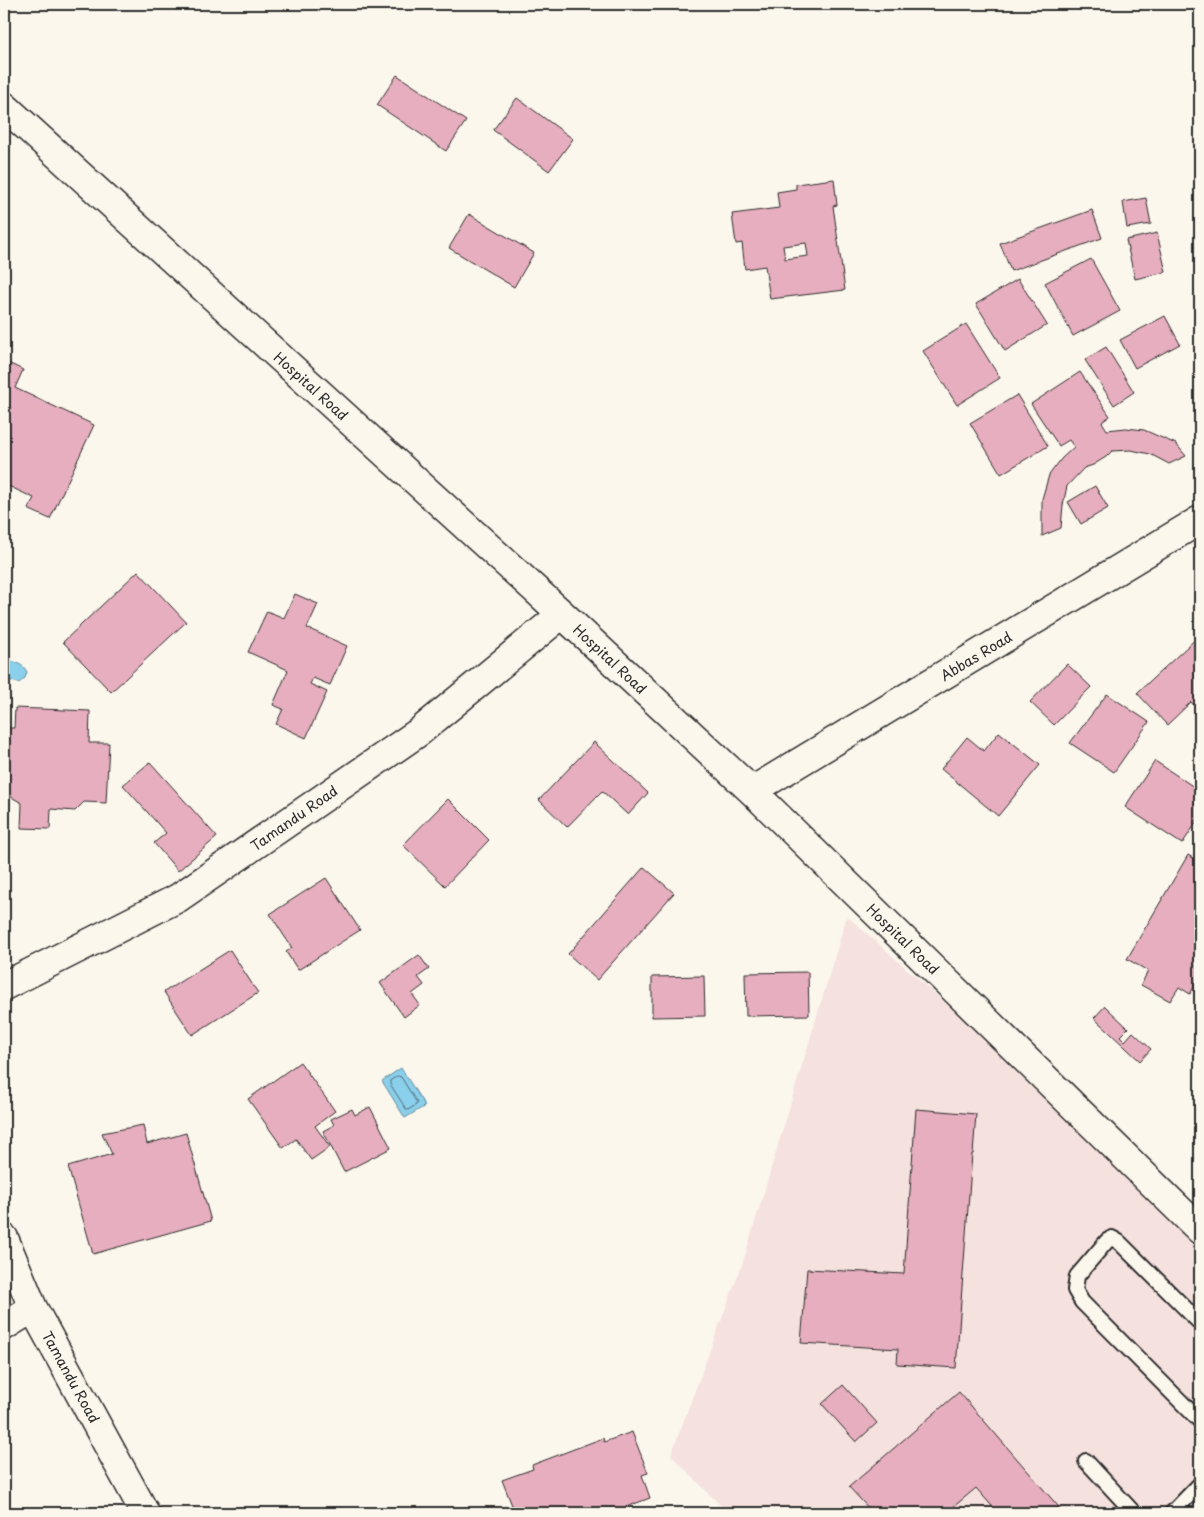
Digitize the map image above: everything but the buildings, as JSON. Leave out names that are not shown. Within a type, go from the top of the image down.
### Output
[{"type":"street","name":"Hospital Road","points":[[4,106],[562,614],[752,791],[1200,1230]]},
{"type":"street","name":"Abbas Road","points":[[752,791],[1200,520]]},
{"type":"street","name":"Tamandu Road","points":[[4,986],[178,898],[419,732],[562,614]]},
{"type":"street","name":"Tamandu Road","points":[[4,1238],[33,1308],[145,1513]]},
{"type":"street","points":[[4,1326],[33,1308]]},
{"type":"lane","points":[[1200,1323],[1119,1242],[1112,1238],[1107,1241],[1077,1276],[1075,1290],[1082,1302],[1200,1421]]},
{"type":"lane","points":[[1086,1461],[1134,1513]]},
{"type":"lane","points":[[1172,1513],[1200,1484]]},
{"type":"shaded area","points":[[847,916],[1002,1053],[1200,1248],[1200,1513],[728,1513],[671,1455],[743,1262]]},
{"type":"water","points":[[7,660],[19,664],[27,672],[25,678],[19,683],[4,679],[4,661]]},
{"type":"water","points":[[401,1068],[425,1106],[405,1118],[382,1081]]}]
